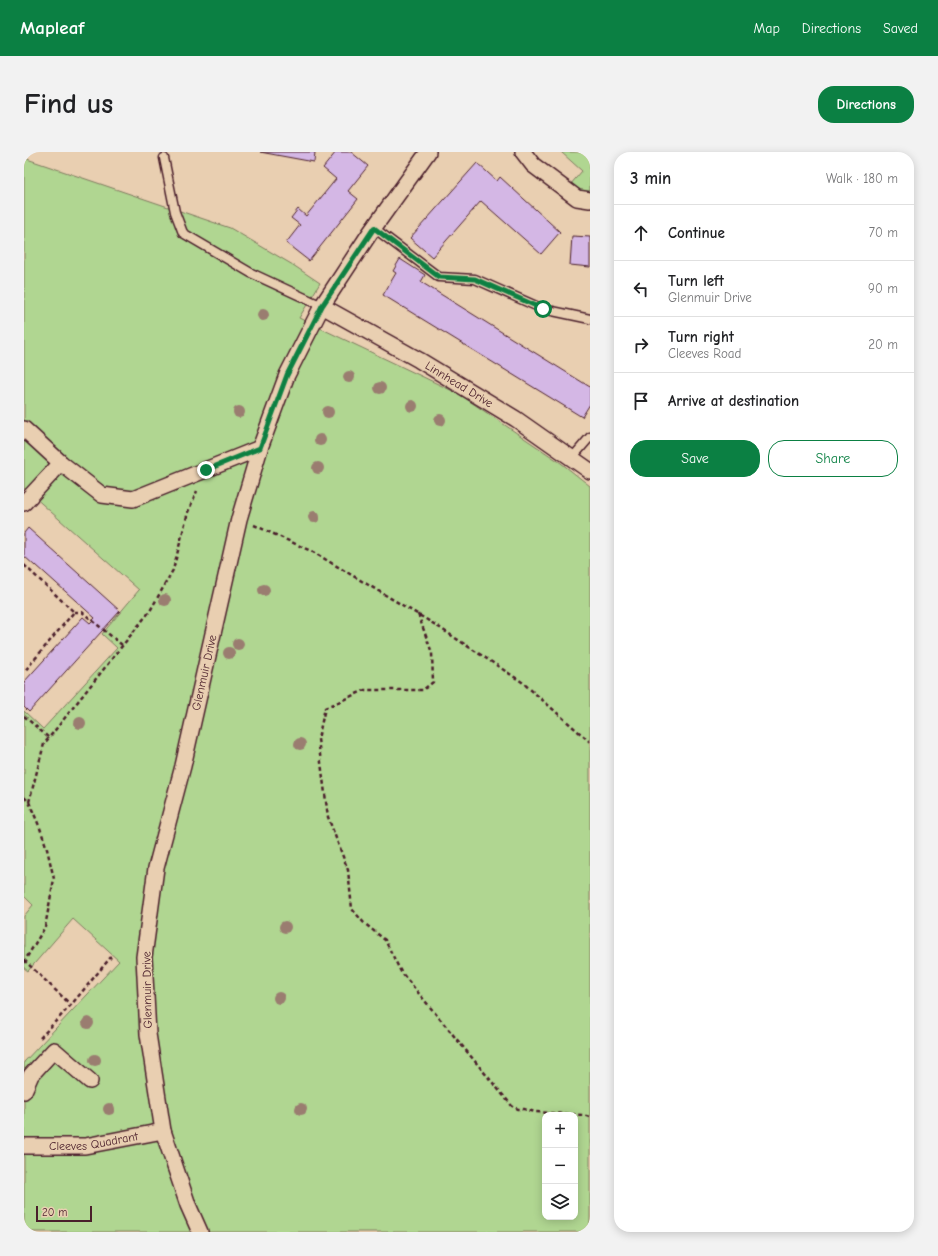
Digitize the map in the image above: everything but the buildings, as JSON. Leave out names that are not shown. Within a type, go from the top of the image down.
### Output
[{"type":"street","name":"Glenmuir Drive","points":[[200,1232],[188,1205],[163,1130],[148,1034],[144,957],[156,868],[183,766],[239,518],[260,448],[287,375],[322,306],[374,228],[428,152]]},
{"type":"street","points":[[523,152],[533,165],[577,198],[590,200]]},
{"type":"street","name":"Linnhead Drive","points":[[322,306],[420,360],[516,419],[590,471]]},
{"type":"street","points":[[24,428],[61,463],[102,495],[133,499],[260,448]]},
{"type":"street","points":[[24,503],[61,463]]},
{"type":"street","points":[[24,1091],[31,1076],[54,1050],[90,1081]]},
{"type":"street","name":"Cleeves Quadrant","points":[[24,1146],[85,1146],[163,1130]]},
{"type":"lane","points":[[164,158],[175,212],[183,233],[251,273],[322,306]]},
{"type":"lane","points":[[374,228],[439,277],[475,279],[543,309],[590,319]]},
{"type":"lane","points":[[572,458],[590,437]]},
{"type":"path","points":[[29,802],[44,744],[150,611],[173,570],[188,512],[206,470]]},
{"type":"path","points":[[239,518],[313,552],[418,614],[522,682],[590,742]]},
{"type":"path","points":[[24,565],[74,612],[82,612],[122,646]]},
{"type":"path","points":[[24,672],[74,612]]},
{"type":"path","points":[[418,614],[432,653],[433,682],[422,690],[366,690],[325,708],[318,740],[328,817],[348,870],[352,909],[364,923],[385,940],[401,972],[512,1106],[518,1109],[535,1112],[583,1115],[590,1117]]},
{"type":"path","points":[[24,716],[49,738]]},
{"type":"path","points":[[24,797],[29,802],[47,849],[54,879],[45,927],[24,961],[71,1005]]},
{"type":"path","points":[[54,1050],[39,1038],[71,1005],[111,957]]},
{"type":"green space","points":[[561,152],[590,152],[590,194],[582,193],[570,185],[582,171]]},
{"type":"green space","points":[[24,158],[230,228],[293,265],[320,283],[299,318],[459,394],[561,463],[590,486],[590,1232],[24,1232],[24,1062],[119,961],[73,919],[28,971],[24,968],[24,916],[33,905],[24,896],[24,711],[43,729],[117,648],[102,634],[139,590],[24,488]]},
{"type":"route","points":[[206,470],[260,448],[287,375],[322,306],[374,228],[439,277],[475,279],[543,309]]}]
